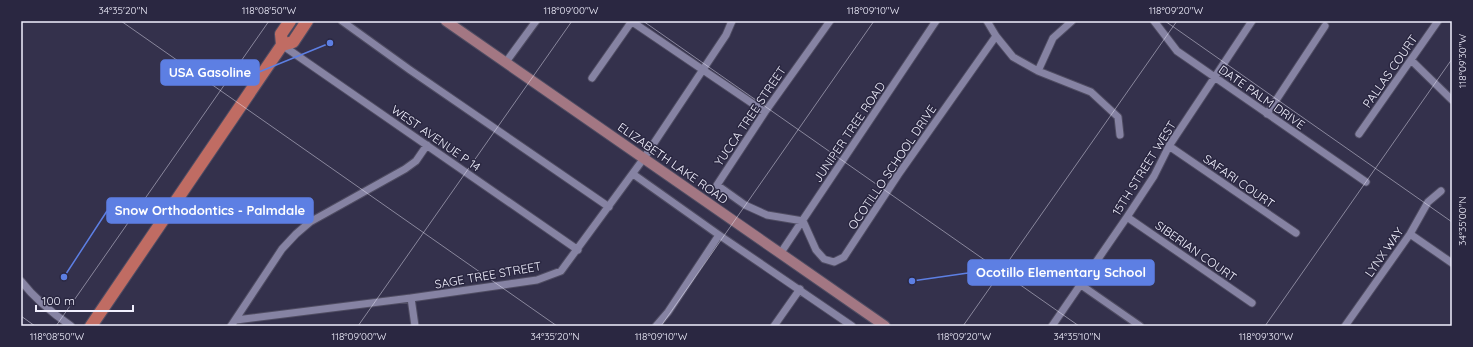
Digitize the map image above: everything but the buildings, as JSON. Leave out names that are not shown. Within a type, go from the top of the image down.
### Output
[{"type":"main road","points":[[282,45],[281,34],[290,21]]},
{"type":"main road","points":[[91,326],[282,45],[292,42],[307,21]]},
{"type":"main road","name":"ELIZABETH LAKE ROAD","points":[[446,21],[644,158],[880,325]]},
{"type":"street","points":[[342,21],[410,70],[609,207]]},
{"type":"street","points":[[506,62],[536,21]]},
{"type":"street","points":[[592,78],[631,21],[765,112]]},
{"type":"street","name":"SAGE TREE STREET","points":[[234,323],[537,280],[561,271],[578,250],[644,158],[726,35],[732,21]]},
{"type":"street","name":"YUCCA TREE STREET","points":[[803,221],[767,215],[745,205],[717,186],[765,112],[830,21]]},
{"type":"street","name":"JUNIPER TREE ROAD","points":[[780,254],[936,21]]},
{"type":"street","points":[[987,21],[996,36],[1013,57],[1038,71],[1091,92],[1118,117],[1120,135]]},
{"type":"street","points":[[1038,71],[1053,38],[1072,21]]},
{"type":"street","name":"DATE PALM DRIVE","points":[[1154,21],[1177,51],[1366,182]]},
{"type":"street","name":"15TH STREET WEST","points":[[1052,326],[1154,176],[1169,146],[1216,78],[1252,21]]},
{"type":"street","name":"PALLAS COURT","points":[[1359,134],[1438,21]]},
{"type":"street","points":[[1267,114],[1325,26]]},
{"type":"street","name":"OCOTILLO SCHOOL DRIVE","points":[[803,221],[816,250],[824,259],[834,262],[844,257],[898,175],[996,36]]},
{"type":"street","name":"WEST AVENUE P 14","points":[[282,45],[578,250]]},
{"type":"street","points":[[1411,60],[1452,100]]},
{"type":"street","points":[[234,323],[282,249],[296,234],[310,222],[405,169],[416,161],[427,145]]},
{"type":"street","name":"SAFARI COURT","points":[[1169,146],[1296,233]]},
{"type":"street","points":[[633,174],[852,326]]},
{"type":"street","name":"LYNX WAY","points":[[1344,326],[1410,234],[1428,202],[1441,191]]},
{"type":"street","name":"SIBERIAN COURT","points":[[1127,217],[1252,303]]},
{"type":"street","points":[[1410,234],[1452,263]]},
{"type":"street","points":[[656,326],[668,312],[719,235]]},
{"type":"street","points":[[21,281],[28,291],[48,309],[71,326]]},
{"type":"street","points":[[1081,285],[1140,326]]},
{"type":"street","points":[[774,326],[800,289]]},
{"type":"street","points":[[411,298],[415,326]]},
{"type":"place","name":"USA Gasoline","points":[[330,43]]},
{"type":"place","name":"Snow Orthodontics - Palmdale","points":[[64,277]]},
{"type":"place","name":"Ocotillo Elementary School","points":[[912,281]]}]
